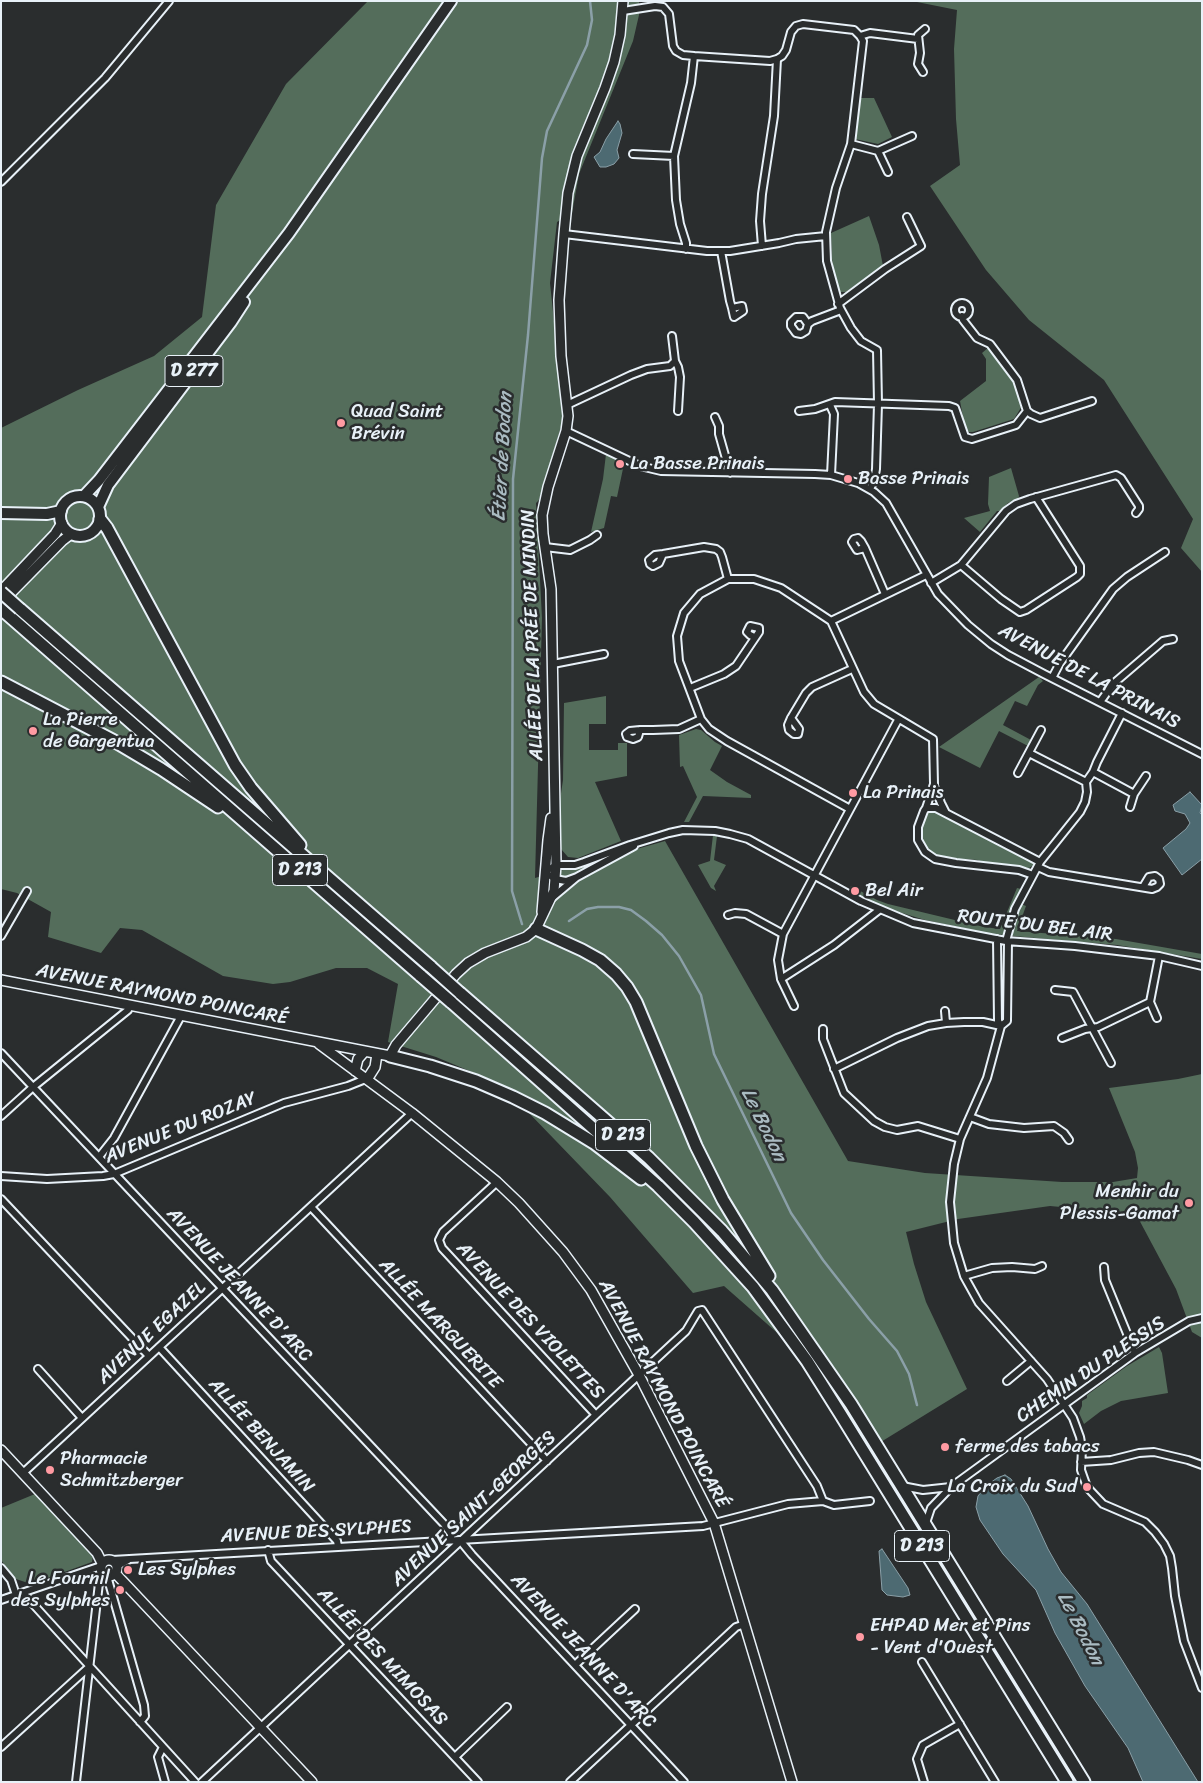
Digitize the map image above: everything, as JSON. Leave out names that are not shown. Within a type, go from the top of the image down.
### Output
[{"type":"highway","points":[[99,513],[235,765],[251,788],[306,852],[310,862]]},
{"type":"highway","name":"D 213","points":[[1,592],[649,1158],[722,1231],[772,1290],[843,1391],[1084,1782]]},
{"type":"highway","name":"D 213","points":[[1,609],[451,1002],[658,1186],[736,1266],[802,1354],[876,1470],[1067,1782]]},
{"type":"highway","points":[[2,682],[128,749],[216,806],[235,822],[248,826]]},
{"type":"highway","points":[[536,929],[600,960],[628,987],[696,1146],[723,1200],[770,1278],[772,1290]]},
{"type":"highway","points":[[390,1056],[476,1081],[513,1097],[545,1113],[594,1143],[643,1180],[658,1186]]},
{"type":"main road","name":"D 277","points":[[99,513],[108,485],[231,322],[289,233],[451,1]]},
{"type":"main road","name":"D 277","points":[[84,496],[289,233]]},
{"type":"main road","points":[[84,496],[95,502],[99,513],[98,525],[90,534],[77,536],[71,534],[62,524],[61,512],[63,506],[72,498],[84,496]]},
{"type":"main road","points":[[1,513],[47,514],[61,512]]},
{"type":"street","points":[[1,182],[104,78],[169,1]]},
{"type":"street","name":"ALLÉE DE LA PRÉE DE MINDIN","points":[[554,800],[551,589],[544,547],[542,515],[544,502],[566,431],[567,404],[561,356],[559,300],[564,234],[571,175],[614,62],[623,1]]},
{"type":"street","points":[[623,11],[655,6],[662,7],[669,14],[673,46],[676,51],[683,55],[770,61],[782,56],[786,50],[791,32],[796,26],[803,24],[854,30],[860,36],[863,42],[851,144],[836,188],[826,236],[827,261],[840,307],[861,341],[877,350],[876,469],[874,481],[870,489]]},
{"type":"street","points":[[924,72],[918,64],[920,53],[918,35],[925,29]]},
{"type":"street","points":[[860,36],[870,33],[918,39]]},
{"type":"street","points":[[686,249],[676,200],[674,156],[691,83],[694,56]]},
{"type":"street","points":[[762,246],[760,221],[762,194],[774,116],[777,59]]},
{"type":"street","points":[[851,144],[878,151],[912,136]]},
{"type":"street","points":[[878,151],[888,172]]},
{"type":"street","points":[[633,154],[674,156]]},
{"type":"street","points":[[808,324],[840,307],[885,269],[922,246],[907,217]]},
{"type":"street","points":[[564,234],[686,249],[721,251],[826,236]]},
{"type":"street","points":[[721,251],[732,308]]},
{"type":"street","points":[[962,316],[977,338],[990,344],[1017,380],[1027,411],[1040,418],[1092,401]]},
{"type":"street","points":[[672,336],[675,362],[680,377],[678,411]]},
{"type":"street","points":[[567,404],[631,374],[646,369],[670,366],[675,362]]},
{"type":"street","points":[[799,411],[830,405],[835,402],[952,406],[955,408],[965,437],[972,439],[1016,425],[1027,411]]},
{"type":"street","points":[[830,405],[834,414],[831,475]]},
{"type":"street","points":[[715,418],[719,426],[719,434],[730,473]]},
{"type":"street","name":"AVENUE DE LA PRINAIS","points":[[566,431],[640,466],[660,471],[831,475],[845,478],[870,489],[886,503],[938,594],[991,644],[1052,678],[1202,754]]},
{"type":"street","points":[[932,583],[961,565],[1006,511],[1016,504],[1036,497],[1112,476],[1119,476],[1139,506],[1136,513]]},
{"type":"street","points":[[961,565],[1001,599],[1020,612],[1077,577],[1080,574],[1080,566],[1036,497]]},
{"type":"street","points":[[1,592],[62,524]]},
{"type":"street","points":[[1,604],[71,534]]},
{"type":"street","points":[[544,547],[570,550],[598,535]]},
{"type":"street","points":[[662,554],[704,547],[716,548],[722,557],[728,580]]},
{"type":"street","points":[[865,548],[886,594]]},
{"type":"street","points":[[1052,678],[1113,589],[1127,577],[1165,552]]},
{"type":"street","points":[[831,621],[926,575]]},
{"type":"street","points":[[850,809],[726,742],[709,729],[701,719],[679,661],[677,636],[684,613],[700,594],[728,580],[754,579],[774,585],[831,621],[852,669],[864,692],[874,704],[898,720],[933,739],[934,784],[940,803],[946,813]]},
{"type":"street","points":[[690,688],[724,674],[736,666],[754,638]]},
{"type":"street","points":[[1100,702],[1113,684],[1163,641],[1173,639]]},
{"type":"street","points":[[553,664],[604,654]]},
{"type":"street","points":[[791,718],[806,693],[812,687],[852,669]]},
{"type":"street","points":[[1122,713],[1093,772],[1086,782],[1087,792],[1080,812],[1039,864],[1015,909],[1007,941],[1007,1021],[1001,1026],[987,1078],[960,1139],[954,1164],[950,1202],[954,1243],[964,1276],[979,1304],[1030,1361],[1074,1418],[1082,1448],[1081,1462],[1084,1479],[1093,1494],[1104,1504],[1145,1522],[1164,1544],[1170,1556],[1175,1596],[1184,1640],[1199,1671],[1202,1688]]},
{"type":"street","points":[[640,730],[679,729],[701,719]]},
{"type":"street","points":[[794,1006],[781,979],[778,960],[783,934],[898,720]]},
{"type":"street","points":[[1018,773],[1041,730]]},
{"type":"street","points":[[1029,754],[1086,782]]},
{"type":"street","points":[[1093,772],[1134,794]]},
{"type":"street","points":[[1130,807],[1134,794],[1146,776]]},
{"type":"street","points":[[934,784],[918,827],[918,840],[925,852],[935,859],[945,862],[1020,870],[1033,875]]},
{"type":"street","points":[[552,899],[556,864],[554,800]]},
{"type":"street","points":[[542,915],[548,840],[554,800]]},
{"type":"street","points":[[926,808],[936,808],[946,813],[1039,864],[1049,872],[1143,887]]},
{"type":"street","name":"ROUTE DU BEL AIR","points":[[640,842],[683,830],[730,834],[748,839],[879,910],[913,923],[1007,941],[1075,946],[1159,956],[1202,966]]},
{"type":"street","points":[[545,872],[556,864],[575,865],[640,842]]},
{"type":"street","points":[[545,872],[555,879],[566,881],[623,853],[640,842]]},
{"type":"street","points":[[390,1056],[396,1045],[456,974],[468,963],[485,952],[526,937],[536,929],[552,899],[577,877]]},
{"type":"street","points":[[1,936],[27,891]]},
{"type":"street","points":[[781,979],[834,944],[879,910]]},
{"type":"street","points":[[728,915],[735,913],[746,914],[783,934]]},
{"type":"street","points":[[997,939],[998,1021],[1001,1026]]},
{"type":"street","points":[[1157,1018],[1150,1002],[1159,956]]},
{"type":"street","name":"AVENUE RAYMOND POINCARÉ","points":[[1,980],[390,1056]]},
{"type":"street","points":[[1055,990],[1074,992],[1112,1063]]},
{"type":"street","points":[[1062,1038],[1085,1029],[1098,1028],[1150,1002]]},
{"type":"street","points":[[1,1116],[33,1087],[128,1010],[130,1006]]},
{"type":"street","points":[[945,1011],[946,1023]]},
{"type":"street","points":[[99,1157],[114,1138],[180,1016]]},
{"type":"street","points":[[834,1068],[911,1032],[946,1023],[983,1022],[1001,1026]]},
{"type":"street","points":[[823,1029],[823,1039],[844,1093],[874,1121],[897,1130],[918,1126],[960,1139]]},
{"type":"street","name":"AVENUE RAYMOND POINCARÉ","points":[[317,1042],[355,1071],[368,1078],[497,1182],[519,1203],[563,1252],[591,1290],[639,1375],[714,1524],[792,1782]]},
{"type":"street","points":[[355,1071],[358,1059],[364,1052]]},
{"type":"street","name":"AVENUE JEANNE D'ARC","points":[[1,1053],[444,1524],[451,1534],[451,1539]]},
{"type":"street","points":[[368,1078],[375,1067],[377,1054]]},
{"type":"street","name":"AVENUE DU ROZAY","points":[[1,1176],[47,1179],[114,1174],[284,1103],[348,1086],[368,1078]]},
{"type":"street","name":"AVENUE EGAZEL","points":[[23,1473],[412,1113]]},
{"type":"street","points":[[970,1117],[989,1124],[1024,1128],[1054,1126],[1064,1133],[1069,1140]]},
{"type":"street","name":"AVENUE DES VIOLETTES","points":[[497,1182],[443,1232],[439,1240],[442,1248],[596,1415]]},
{"type":"street","points":[[1,1199],[149,1356]]},
{"type":"street","name":"ALLÉE MARGUERITE","points":[[311,1207],[547,1461]]},
{"type":"street","points":[[964,1276],[992,1268],[1035,1269],[1042,1266]]},
{"type":"street","points":[[1104,1267],[1105,1280],[1135,1353]]},
{"type":"street","name":"AVENUE SAINT-GEORGES","points":[[202,1782],[686,1331],[698,1311],[702,1310],[817,1486],[823,1501]]},
{"type":"street","name":"CHEMIN DU PLESSIS","points":[[926,1524],[932,1508],[951,1487],[1135,1353],[1189,1321],[1202,1318]]},
{"type":"street","name":"ALLÉE BENJAMIN","points":[[160,1347],[337,1541],[338,1546]]},
{"type":"street","points":[[1007,1381],[1030,1361]]},
{"type":"street","points":[[38,1369],[82,1418]]},
{"type":"street","points":[[1,1450],[97,1552],[107,1568],[312,1782]]},
{"type":"street","points":[[1081,1462],[1112,1460],[1139,1453],[1154,1452],[1202,1465]]},
{"type":"street","points":[[902,1486],[923,1490],[951,1487]]},
{"type":"street","name":"AVENUE DES SYLPHES","points":[[1,1600],[86,1570],[107,1568],[129,1559],[146,1557],[703,1526],[788,1504],[823,1501],[834,1505],[870,1501]]},
{"type":"street","name":"AVENUE JEANNE D'ARC","points":[[464,1539],[463,1544],[472,1555],[684,1782]]},
{"type":"street","name":"ALLÉE DES MIMOSAS","points":[[268,1550],[271,1561],[478,1782]]},
{"type":"street","points":[[1,1568],[19,1594],[89,1666],[195,1782]]},
{"type":"street","points":[[76,1782],[99,1583],[107,1568]]},
{"type":"street","points":[[107,1568],[144,1706],[146,1716],[140,1722]]},
{"type":"street","points":[[575,1665],[635,1609]]},
{"type":"street","points":[[570,1782],[736,1627],[745,1624]]},
{"type":"street","points":[[922,1662],[995,1782]]},
{"type":"street","points":[[1,1747],[89,1666]]},
{"type":"street","points":[[455,1758],[507,1707]]},
{"type":"street","points":[[924,1782],[918,1758],[923,1745],[960,1724]]},
{"type":"street","points":[[163,1747],[158,1757],[165,1782]]},
{"type":"green space","points":[[368,1],[639,1],[639,15],[633,41],[579,174],[572,213],[557,222],[550,283],[564,417],[539,500],[536,503],[542,618],[535,878],[665,841],[848,1161],[925,1173],[1062,1182],[1113,1182],[1137,1178],[1138,1168],[1135,1152],[1109,1088],[1202,1074],[1202,1338],[1192,1332],[1176,1289],[1136,1214],[1050,1206],[958,1219],[906,1232],[926,1302],[967,1389],[858,1456],[791,1345],[724,1286],[693,1293],[610,1197],[501,1084],[436,1057],[388,1042],[398,984],[367,968],[336,968],[290,982],[273,984],[223,976],[142,930],[120,928],[101,953],[48,937],[51,912],[17,893],[1,889],[1,428],[78,390],[154,356],[202,317],[216,205],[286,84]]},
{"type":"green space","points":[[912,1],[1202,1],[1202,572],[1181,548],[1193,519],[1104,380],[1029,320],[986,270],[930,186],[960,165],[956,119],[954,49],[957,10]]},
{"type":"green space","points":[[859,98],[874,98],[892,137],[878,144],[855,139]]},
{"type":"green space","points":[[869,216],[879,245],[883,266],[846,292],[839,292],[834,275],[831,233]]},
{"type":"green space","points":[[989,347],[1015,381],[1022,406],[1014,419],[969,432],[965,428],[960,401],[986,381],[986,359],[982,353]]},
{"type":"green space","points":[[606,454],[624,464],[617,497],[611,496],[604,528],[591,532],[603,479]]},
{"type":"green space","points":[[1011,468],[1019,496],[1018,499],[997,511],[980,532],[964,518],[990,511],[988,504],[989,477]]},
{"type":"green space","points":[[1039,677],[1043,681],[1038,685],[1027,706],[1015,701],[1003,725],[1031,740],[1028,746],[999,731],[980,768],[939,747]]},
{"type":"green space","points":[[606,696],[606,724],[589,724],[589,750],[618,750],[618,743],[627,743],[627,776],[595,782],[621,841],[578,858],[568,857],[560,846],[564,703]]},
{"type":"green space","points":[[696,729],[701,730],[722,746],[710,770],[751,795],[751,798],[703,796],[689,822],[684,822],[697,797],[683,766],[680,767],[679,735]]},
{"type":"green space","points":[[933,809],[974,829],[975,833],[989,840],[992,839],[1034,862],[1034,865],[1029,868],[980,863],[978,860],[940,859],[929,853],[920,838],[920,830],[927,812]]},
{"type":"green space","points":[[713,835],[717,836],[714,860],[726,865],[714,886],[716,891],[711,888],[698,865],[710,861]]},
{"type":"green space","points":[[851,886],[888,904],[984,927],[1000,929],[1017,888],[1021,889],[1005,929],[1005,935],[925,920],[879,906],[850,889]]},
{"type":"green space","points":[[1021,904],[1026,906],[1017,931],[1116,939],[1202,954],[1202,959],[1117,945],[1013,936],[1011,930]]},
{"type":"green space","points":[[1159,1347],[1162,1353],[1168,1393],[1121,1401],[1101,1411],[1084,1424],[1079,1413],[1082,1401],[1087,1398],[1087,1395],[1127,1366]]},
{"type":"green space","points":[[35,1494],[93,1556],[92,1562],[31,1584],[16,1579],[1,1560],[1,1508]]},
{"type":"water","points":[[618,121],[622,133],[617,150],[619,158],[614,164],[600,167],[594,157],[600,152]]},
{"type":"water","points":[[1190,792],[1202,805],[1200,813],[1202,815],[1202,859],[1182,875],[1163,848],[1186,829],[1190,823],[1185,814],[1175,811],[1173,805]]},
{"type":"water","points":[[1005,1475],[1011,1479],[1028,1506],[1061,1572],[1087,1604],[1198,1782],[1143,1782],[1128,1748],[1085,1686],[1055,1633],[1036,1590],[1003,1554],[980,1520],[976,1507],[978,1496],[986,1486]]},
{"type":"water","points":[[882,1549],[908,1588],[910,1595],[903,1597],[887,1595],[882,1590],[879,1551]]},
{"type":"waterway","name":"Étier de Bodon","points":[[522,924],[512,891],[513,479],[528,335],[542,158],[547,131],[587,45],[592,20],[590,1]]},
{"type":"waterway","name":"Le Bodon","points":[[569,921],[587,909],[598,907],[619,907],[631,910],[662,935],[679,956],[701,995],[714,1054],[791,1213],[823,1260],[869,1319],[897,1351],[909,1374],[917,1405]]},
{"type":"place","name":"Quad Saint Brévin","points":[[341,423]]},
{"type":"place","name":"La Basse Prinais","points":[[620,464]]},
{"type":"place","name":"Basse Prinais","points":[[848,479]]},
{"type":"place","name":"La Pierre de Gargentua","points":[[33,731]]},
{"type":"place","name":"La Prinais","points":[[853,793]]},
{"type":"place","name":"Bel Air","points":[[855,891]]},
{"type":"place","name":"Menhir du Plessis-Gamat","points":[[1189,1203]]},
{"type":"place","name":"ferme des tabacs","points":[[945,1447]]},
{"type":"place","name":"Pharmacie Schmitzberger","points":[[50,1470]]},
{"type":"place","name":"La Croix du Sud","points":[[1087,1487]]},
{"type":"place","name":"Les Sylphes","points":[[128,1570]]},
{"type":"place","name":"Le Fournil des Sylphes","points":[[120,1590]]},
{"type":"place","name":"EHPAD Mer et Pins - Vent d'Ouest","points":[[860,1637]]}]
